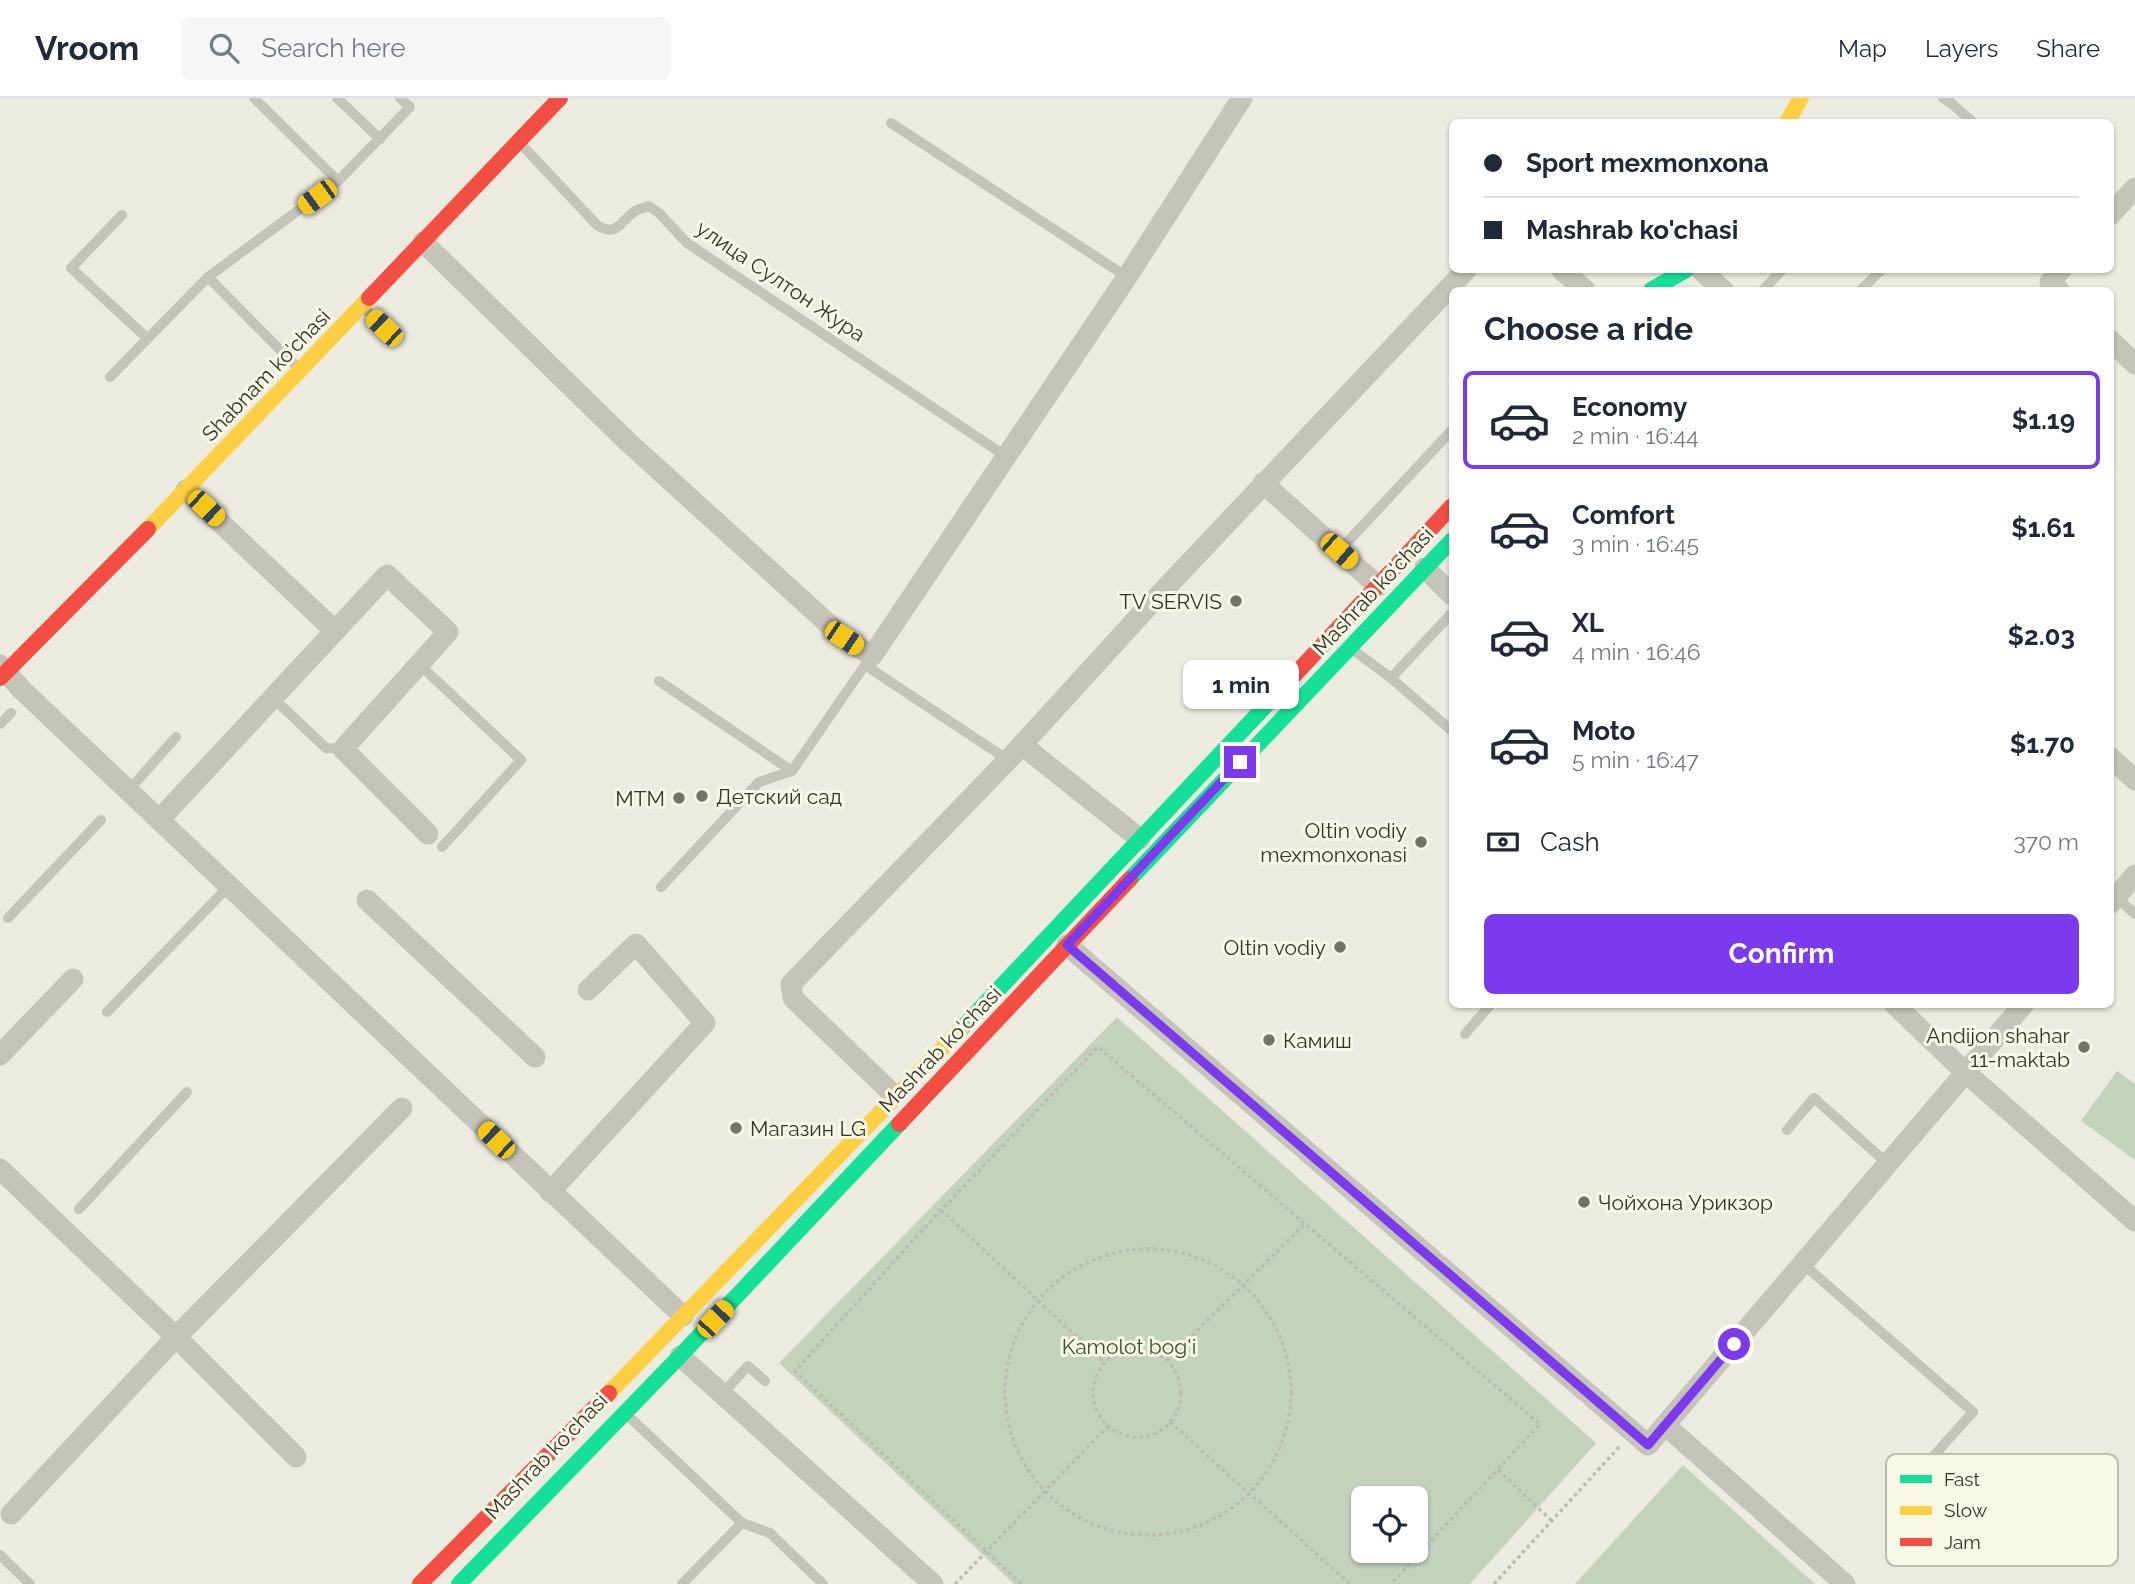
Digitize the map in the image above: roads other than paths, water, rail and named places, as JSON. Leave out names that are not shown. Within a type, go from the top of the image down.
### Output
[{"type":"main road","name":"Shabnam ko'chasi","points":[[2,672],[186,490],[560,98]]},
{"type":"main road","points":[[1789,119],[1801,98]]},
{"type":"main road","points":[[1654,287],[1680,273]]},
{"type":"main road","name":"Mashrab ko'chasi","points":[[420,1584],[895,1096],[1284,688],[1449,509]]},
{"type":"main road","name":"Mashrab ko'chasi","points":[[459,1584],[680,1356],[1449,543]]},
{"type":"main road","points":[[1284,688],[1298,701]]},
{"type":"street","points":[[423,242],[629,443],[869,661],[1007,457],[1242,98]]},
{"type":"street","points":[[2114,211],[2135,188]]},
{"type":"street","points":[[1450,287],[1463,273]]},
{"type":"street","points":[[1565,273],[1580,287]]},
{"type":"street","points":[[1705,273],[1720,287]]},
{"type":"street","points":[[895,1096],[793,998],[791,984],[1015,752],[1263,483],[1449,288]]},
{"type":"street","points":[[2114,344],[2135,364]]},
{"type":"street","points":[[1263,483],[1378,586]]},
{"type":"street","points":[[186,490],[335,631]]},
{"type":"street","points":[[1425,568],[1449,592]]},
{"type":"street","points":[[159,820],[387,575],[448,632],[342,749],[435,841]]},
{"type":"street","points":[[2,672],[683,1316]]},
{"type":"street","points":[[1015,752],[1140,839]]},
{"type":"street","points":[[2114,761],[2135,780]]},
{"type":"street","points":[[2114,900],[2135,876]]},
{"type":"street","points":[[367,900],[535,1057]]},
{"type":"street","points":[[550,1192],[705,1023],[636,943],[588,990]]},
{"type":"street","points":[[1067,945],[1648,1445],[2021,1008]]},
{"type":"street","points":[[0,1055],[73,979]]},
{"type":"street","points":[[1898,1008],[1966,1073],[2135,1222]]},
{"type":"street","points":[[11,1514],[176,1337],[402,1108]]},
{"type":"street","points":[[0,1169],[176,1337],[296,1457]]},
{"type":"street","points":[[680,1356],[933,1584]]},
{"type":"street","points":[[1665,1425],[1845,1584]]},
{"type":"lane","points":[[254,98],[338,181]]},
{"type":"lane","points":[[337,98],[380,139]]},
{"type":"lane","points":[[110,377],[208,277],[338,181],[410,107],[400,98]]},
{"type":"lane","points":[[1943,98],[1970,119]]},
{"type":"lane","points":[[891,123],[1126,277]]},
{"type":"lane","name":"улица Султон Жура","points":[[519,142],[597,225],[605,230],[615,229],[637,210],[649,206],[687,243],[1007,457]]},
{"type":"lane","points":[[122,215],[71,268],[147,338]]},
{"type":"lane","points":[[1766,287],[1779,273]]},
{"type":"lane","points":[[1864,287],[1878,273]]},
{"type":"lane","points":[[208,277],[300,370]]},
{"type":"lane","points":[[362,306],[384,328]]},
{"type":"lane","points":[[1339,551],[1449,433]]},
{"type":"lane","points":[[1391,678],[1449,616]]},
{"type":"lane","points":[[1349,647],[1391,678],[1449,728]]},
{"type":"lane","points":[[661,887],[759,782],[792,771],[869,661],[1015,752]]},
{"type":"lane","points":[[420,665],[521,760],[435,841]]},
{"type":"lane","points":[[659,681],[792,771]]},
{"type":"lane","points":[[273,698],[326,748],[342,749]]},
{"type":"lane","points":[[0,724],[10,713]]},
{"type":"lane","points":[[128,790],[176,737]]},
{"type":"lane","points":[[8,918],[101,820]]},
{"type":"lane","points":[[107,1012],[229,887]]},
{"type":"lane","points":[[2114,902],[2135,914]]},
{"type":"lane","points":[[1465,1034],[1488,1008]]},
{"type":"lane","points":[[79,1209],[187,1092]]},
{"type":"lane","points":[[1787,1130],[1814,1098],[1888,1164]]},
{"type":"lane","points":[[1802,1264],[1973,1412],[1935,1454]]},
{"type":"lane","points":[[722,1394],[748,1366],[765,1381]]},
{"type":"lane","points":[[625,1413],[742,1523],[769,1533],[823,1584]]},
{"type":"lane","points":[[682,1584],[742,1523]]},
{"type":"lane","points":[[0,1555],[30,1584]]},
{"type":"place","name":"TV SERVIS","points":[[1236,601]]},
{"type":"place","name":"Детский сад","points":[[702,796]]},
{"type":"place","name":"MTM","points":[[679,798]]},
{"type":"place","name":"Oltin vodiy mexmonxonasi","points":[[1421,842]]},
{"type":"place","name":"Oltin vodiy","points":[[1340,947]]},
{"type":"place","name":"Камиш","points":[[1269,1040]]},
{"type":"place","name":"Andijon shahar 11-maktab","points":[[2084,1047]]},
{"type":"place","name":"Магазин LG","points":[[736,1128]]},
{"type":"place","name":"Чойхона Урикзор","points":[[1584,1202]]},
{"type":"park label","name":"Kamolot bog'i","points":[[1129,1346]]}]
